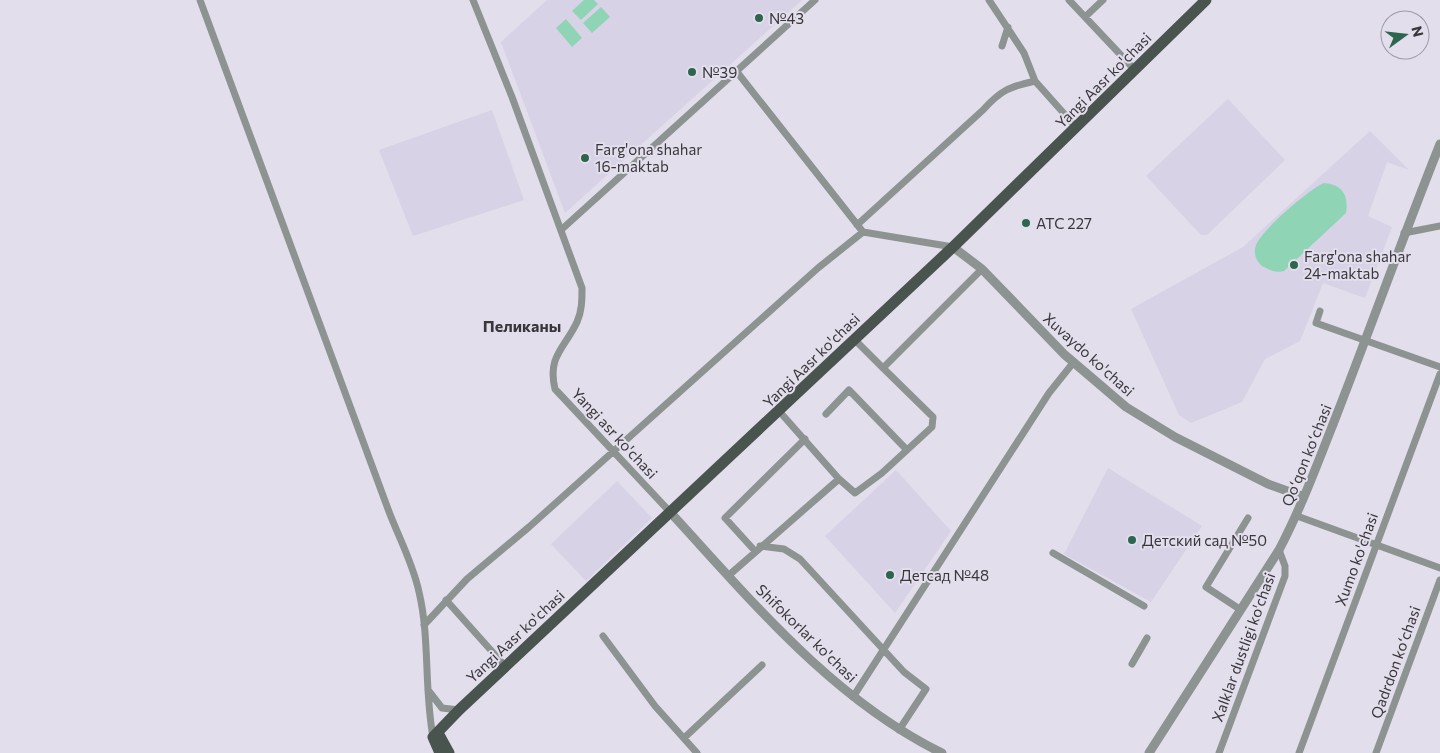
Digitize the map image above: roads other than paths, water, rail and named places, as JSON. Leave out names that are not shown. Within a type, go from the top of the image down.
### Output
[{"type":"main road","name":"Yangi Aasr ko'chasi","points":[[440,744],[459,710],[953,247],[1206,0]]},
{"type":"street","points":[[200,0],[388,509],[415,577],[424,625],[428,712],[440,744]]},
{"type":"street","name":"Yangi asr ko'chasi","points":[[473,0],[562,230],[582,288],[582,300],[577,322],[554,361],[552,378],[555,389],[670,512]]},
{"type":"street","points":[[562,230],[685,116],[737,72],[815,0]]},
{"type":"street","points":[[989,0],[1024,54],[1035,81],[1076,127]]},
{"type":"street","points":[[1069,0],[1134,70]]},
{"type":"street","points":[[1085,17],[1103,0]]},
{"type":"street","points":[[1002,46],[1008,27]]},
{"type":"street","points":[[737,72],[863,232],[953,247]]},
{"type":"street","points":[[857,225],[983,110],[998,93],[1007,88],[1035,81]]},
{"type":"street","name":"Qoʻqon koʻchasi","points":[[1149,753],[1279,550],[1296,516],[1366,342],[1404,233],[1440,144]]},
{"type":"street","points":[[1404,233],[1440,226]]},
{"type":"street","points":[[424,625],[446,600],[811,274],[863,232]]},
{"type":"street","name":"Xuvaydo ko'chasi","points":[[953,247],[982,269],[1073,363],[1126,407],[1175,437],[1268,484],[1304,497]]},
{"type":"street","points":[[883,368],[982,269]]},
{"type":"street","points":[[1320,311],[1316,323],[1366,342],[1440,366]]},
{"type":"street","points":[[779,411],[839,478],[855,493],[882,473],[932,427],[933,417],[854,339]]},
{"type":"street","points":[[853,697],[1049,393],[1073,363]]},
{"type":"street","name":"Xumo ko'chasi","points":[[1299,753],[1440,374]]},
{"type":"street","points":[[826,414],[849,390],[906,449]]},
{"type":"street","points":[[805,439],[725,518],[757,549],[784,549],[800,559],[883,651],[904,672],[926,689],[899,730]]},
{"type":"street","points":[[728,576],[839,478]]},
{"type":"street","name":"Shifokorlar ko'chasi","points":[[670,512],[778,629],[853,697],[899,730],[942,753]]},
{"type":"street","points":[[1296,516],[1440,568]]},
{"type":"street","points":[[1241,610],[1206,588],[1248,518]]},
{"type":"street","name":"Xalklar dustligi ko'chasi","points":[[1219,753],[1285,576],[1285,566],[1279,550]]},
{"type":"street","points":[[1053,553],[1144,606]]},
{"type":"street","name":"Qadrdon koʻchasi","points":[[1376,753],[1440,580]]},
{"type":"street","points":[[446,600],[505,666]]},
{"type":"street","points":[[603,636],[656,706],[697,753]]},
{"type":"street","points":[[1132,664],[1147,638]]},
{"type":"street","points":[[684,738],[762,665]]},
{"type":"street","points":[[426,687],[442,708],[459,710]]},
{"type":"place","name":"№43","points":[[759,18]]},
{"type":"place","name":"№39","points":[[692,72]]},
{"type":"place","name":"Farg'ona shahar 16-maktab","points":[[585,158]]},
{"type":"place","name":"АТС 227","points":[[1026,223]]},
{"type":"place","name":"Farg'ona shahar 24-maktab","points":[[1294,265]]},
{"type":"place","name":"Детский сад №50","points":[[1132,540]]},
{"type":"place","name":"Детсад №48","points":[[890,575]]},
{"type":"district","name":"Пеликаны","points":[[522,325]]}]
